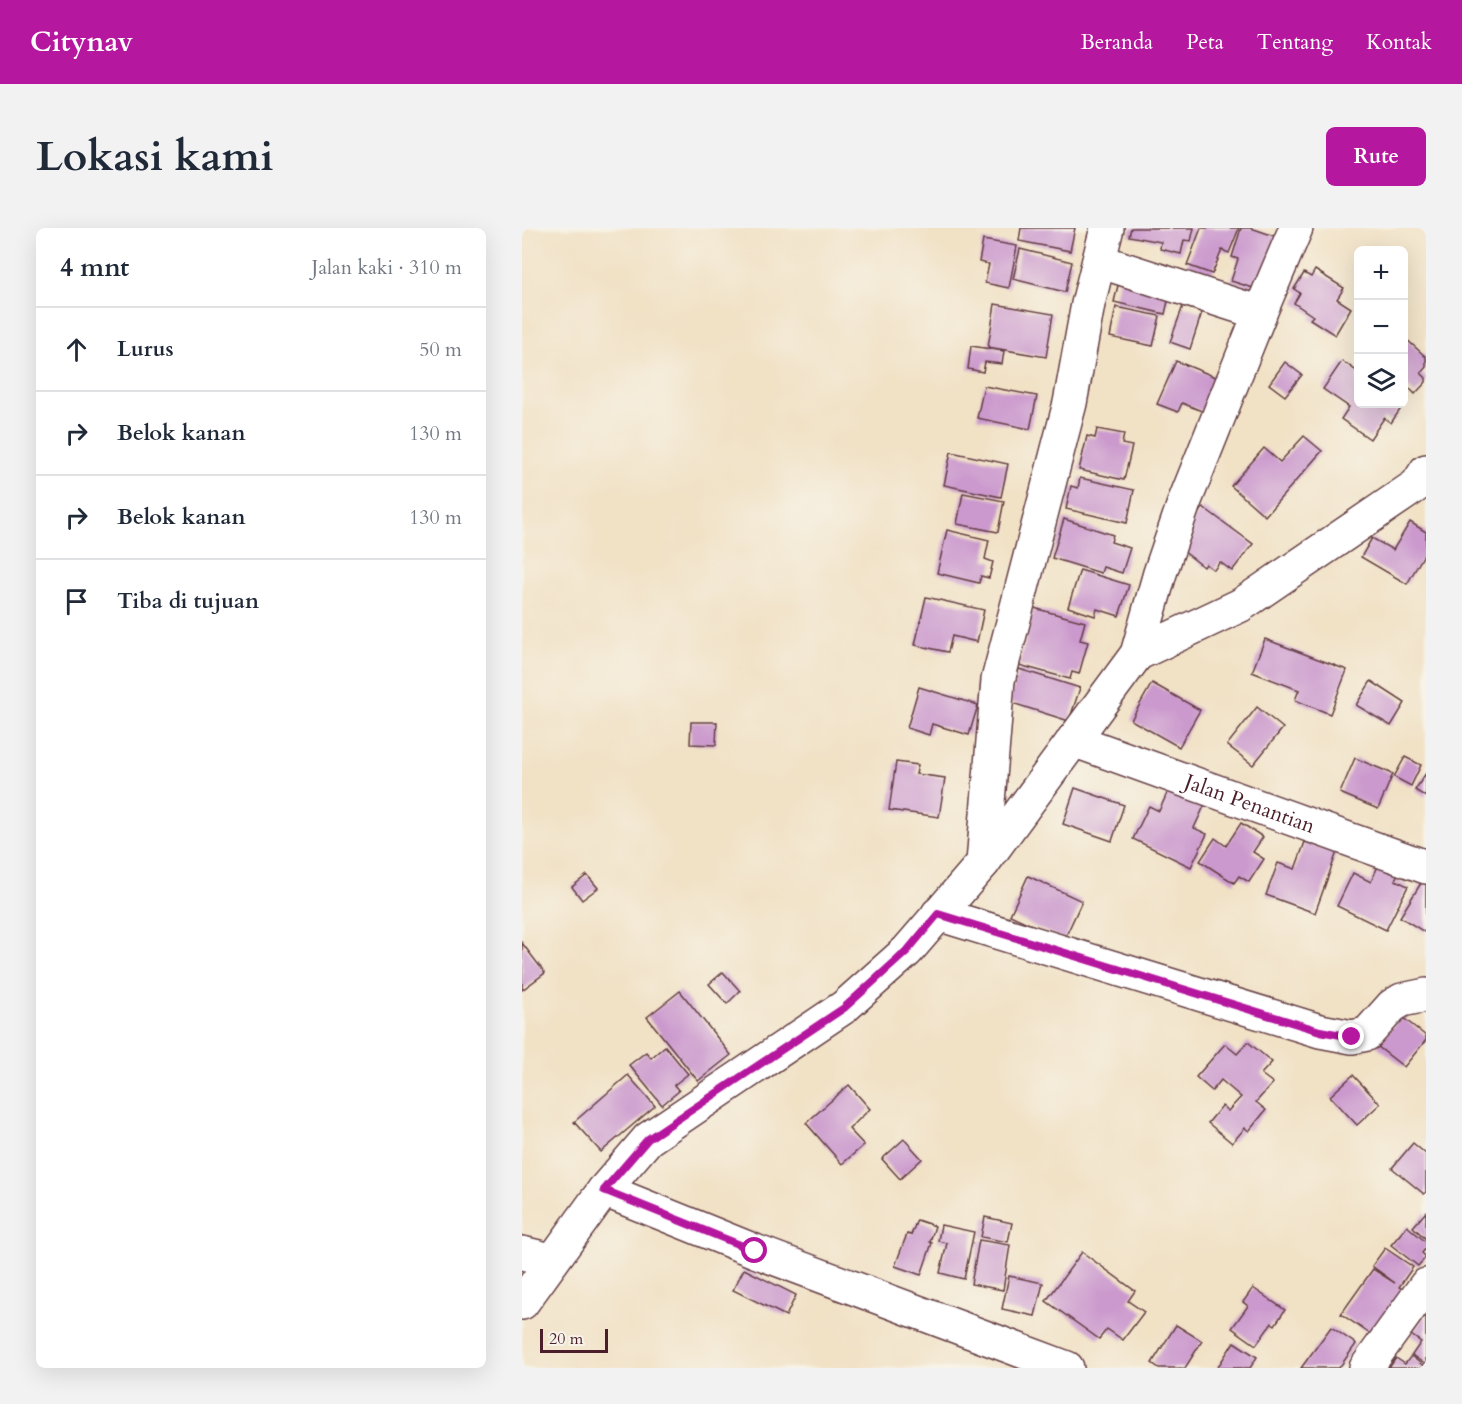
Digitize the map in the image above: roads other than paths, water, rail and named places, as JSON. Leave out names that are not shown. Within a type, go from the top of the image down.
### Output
[{"type":"street","points":[[983,862],[998,680],[1070,402],[1088,304],[1107,228]]},
{"type":"street","points":[[522,1303],[537,1257],[604,1190],[648,1139],[844,1008],[907,951],[983,862],[1137,654],[1160,573],[1184,503],[1296,228]]},
{"type":"street","points":[[1099,261],[1260,313]]},
{"type":"street","points":[[1137,654],[1241,605],[1417,485],[1426,471]]},
{"type":"street","name":"Jalan Penantian","points":[[1073,740],[1426,867]]},
{"type":"street","points":[[938,914],[1320,1031],[1352,1037],[1366,1034],[1384,1012],[1402,1000],[1426,995]]},
{"type":"street","points":[[604,1190],[755,1251],[1067,1368]]},
{"type":"street","points":[[1366,1368],[1426,1285]]}]
